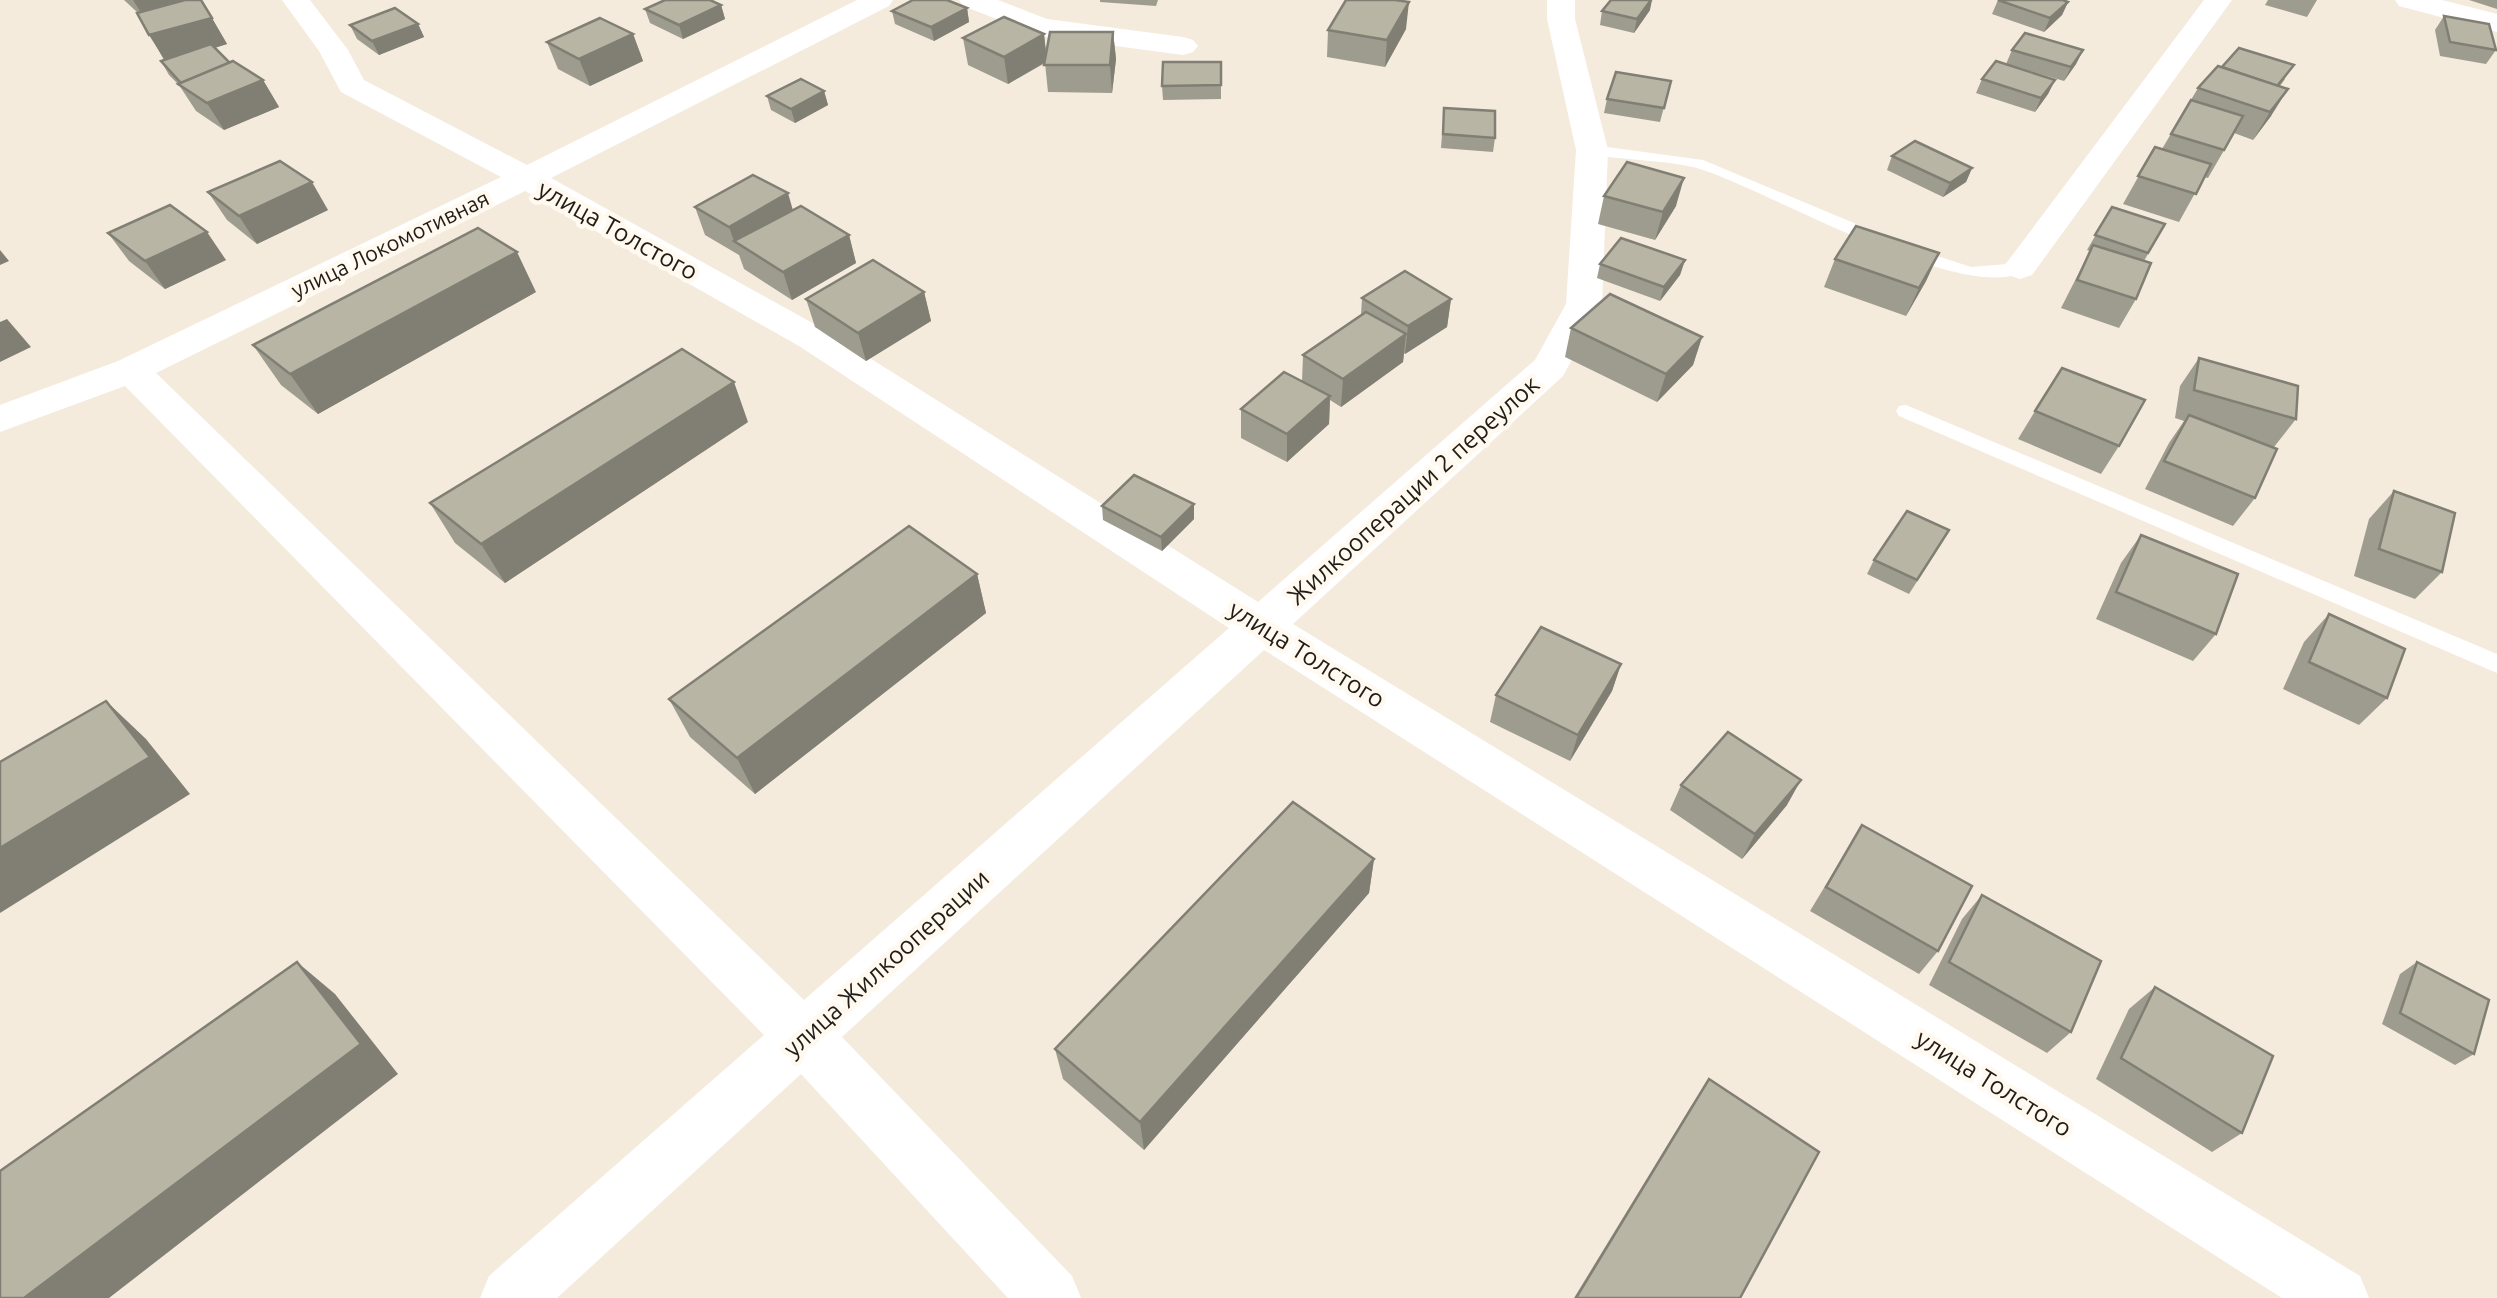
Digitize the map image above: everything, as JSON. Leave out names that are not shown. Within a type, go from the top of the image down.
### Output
[{"type":"street","name":"улица Толстого","points":[[296,0],[333,50],[352,86],[420,118],[812,338],[1261,626],[2338,1298]]},
{"type":"street","name":"улица Локомотивная","points":[[0,420],[131,370],[880,0]]},
{"type":"street","points":[[972,0],[1042,28],[1183,46]]},
{"type":"street","name":"Жилкооперации 2 переулок","points":[[1261,626],[1550,367],[1584,304],[1592,150],[1561,19],[1561,0]]},
{"type":"street","points":[[2020,268],[2218,0]]},
{"type":"street","points":[[2410,0],[2497,23]]},
{"type":"street","points":[[131,370],[804,1036],[1050,1298]]},
{"type":"street","name":"улица Жилкооперации","points":[[510,1298],[1261,626]]},
{"type":"lane","points":[[1592,150],[1696,163],[1910,253],[1970,272],[2020,268]]},
{"type":"lane","points":[[1906,412],[2497,664]]},
{"type":"building","points":[[185,0],[201,0],[212,18],[149,35],[137,13]]},
{"type":"building","points":[[665,0],[710,0],[721,5],[679,25],[645,9]]},
{"type":"building","points":[[913,0],[947,0],[967,8],[931,27],[892,11]]},
{"type":"building","points":[[1346,0],[1409,2],[1387,40],[1328,30]]},
{"type":"building","points":[[1611,0],[1651,0],[1637,19],[1602,11]]},
{"type":"building","points":[[1998,0],[2063,0],[2068,2],[2050,18]]},
{"type":"building","points":[[395,8],[418,24],[372,41],[350,25]]},
{"type":"building","points":[[2444,16],[2489,24],[2496,50],[2450,42]]},
{"type":"building","points":[[1004,17],[1044,34],[1004,57],[963,38]]},
{"type":"building","points":[[600,18],[633,34],[579,59],[547,42]]},
{"type":"building","points":[[1050,32],[1113,32],[1110,65],[1044,65]]},
{"type":"building","points":[[2025,33],[2083,50],[2071,67],[2012,50]]},
{"type":"building","points":[[211,44],[230,63],[181,83],[161,61]]},
{"type":"building","points":[[2239,48],[2294,65],[2277,86],[2222,67]]},
{"type":"building","points":[[233,61],[263,80],[207,103],[178,84]]},
{"type":"building","points":[[1996,61],[2055,80],[2041,98],[1982,79]]},
{"type":"building","points":[[1163,62],[1221,62],[1221,85],[1162,86]]},
{"type":"building","points":[[2218,66],[2288,89],[2270,112],[2198,88]]},
{"type":"building","points":[[1616,72],[1671,81],[1664,108],[1607,99]]},
{"type":"building","points":[[801,79],[824,91],[791,109],[767,96]]},
{"type":"building","points":[[2191,100],[2243,116],[2224,150],[2171,134]]},
{"type":"building","points":[[1444,108],[1495,111],[1495,138],[1443,134]]},
{"type":"building","points":[[1915,141],[1972,168],[1950,183],[1892,156]]},
{"type":"building","points":[[2155,147],[2211,164],[2196,194],[2138,176]]},
{"type":"building","points":[[280,161],[312,182],[239,216],[208,192]]},
{"type":"building","points":[[1627,162],[1684,178],[1663,212],[1604,196]]},
{"type":"building","points":[[753,175],[788,193],[729,227],[695,207]]},
{"type":"building","points":[[170,205],[207,232],[145,261],[108,233]]},
{"type":"building","points":[[801,206],[849,235],[783,272],[734,241]]},
{"type":"building","points":[[2112,207],[2165,224],[2148,253],[2095,235]]},
{"type":"building","points":[[1856,226],[1939,253],[1919,288],[1835,259]]},
{"type":"building","points":[[478,228],[517,252],[290,374],[253,345]]},
{"type":"building","points":[[1621,238],[1685,260],[1664,287],[1600,264]]},
{"type":"building","points":[[2093,245],[2151,263],[2136,299],[2077,280]]},
{"type":"building","points":[[873,260],[924,292],[858,333],[806,299]]},
{"type":"building","points":[[1405,271],[1451,299],[1408,326],[1362,298]]},
{"type":"building","points":[[1610,294],[1702,337],[1666,374],[1571,328]]},
{"type":"building","points":[[1366,312],[1406,334],[1343,379],[1303,355]]},
{"type":"building","points":[[682,349],[734,382],[481,544],[430,503]]},
{"type":"building","points":[[2199,358],[2298,386],[2296,419],[2194,390]]},
{"type":"building","points":[[2062,368],[2145,400],[2119,446],[2035,411]]},
{"type":"building","points":[[1284,372],[1330,396],[1287,434],[1241,409]]},
{"type":"building","points":[[2189,415],[2277,449],[2255,498],[2164,461]]},
{"type":"building","points":[[1134,475],[1194,504],[1161,537],[1102,506]]},
{"type":"building","points":[[2394,491],[2455,513],[2442,572],[2379,549]]},
{"type":"building","points":[[1907,511],[1949,530],[1917,580],[1874,560]]},
{"type":"building","points":[[909,526],[977,574],[737,758],[669,699]]},
{"type":"building","points":[[2141,535],[2238,574],[2216,634],[2116,592]]},
{"type":"building","points":[[2329,614],[2405,649],[2387,698],[2309,662]]},
{"type":"building","points":[[1541,627],[1621,664],[1578,735],[1496,695]]},
{"type":"building","points":[[106,701],[150,757],[0,848],[0,762]]},
{"type":"building","points":[[1728,732],[1801,780],[1755,834],[1681,785]]},
{"type":"building","points":[[1293,802],[1374,859],[1140,1122],[1055,1049]]},
{"type":"building","points":[[1862,825],[1972,886],[1938,951],[1826,887]]},
{"type":"building","points":[[1982,895],[2101,961],[2071,1032],[1949,962]]},
{"type":"building","points":[[297,962],[361,1044],[24,1298],[0,1298],[0,1171]]},
{"type":"building","points":[[2417,962],[2489,1000],[2474,1054],[2400,1013]]},
{"type":"building","points":[[2155,987],[2273,1056],[2242,1133],[2121,1058]]},
{"type":"building","points":[[1709,1079],[1819,1152],[1740,1298],[1576,1298]]}]
